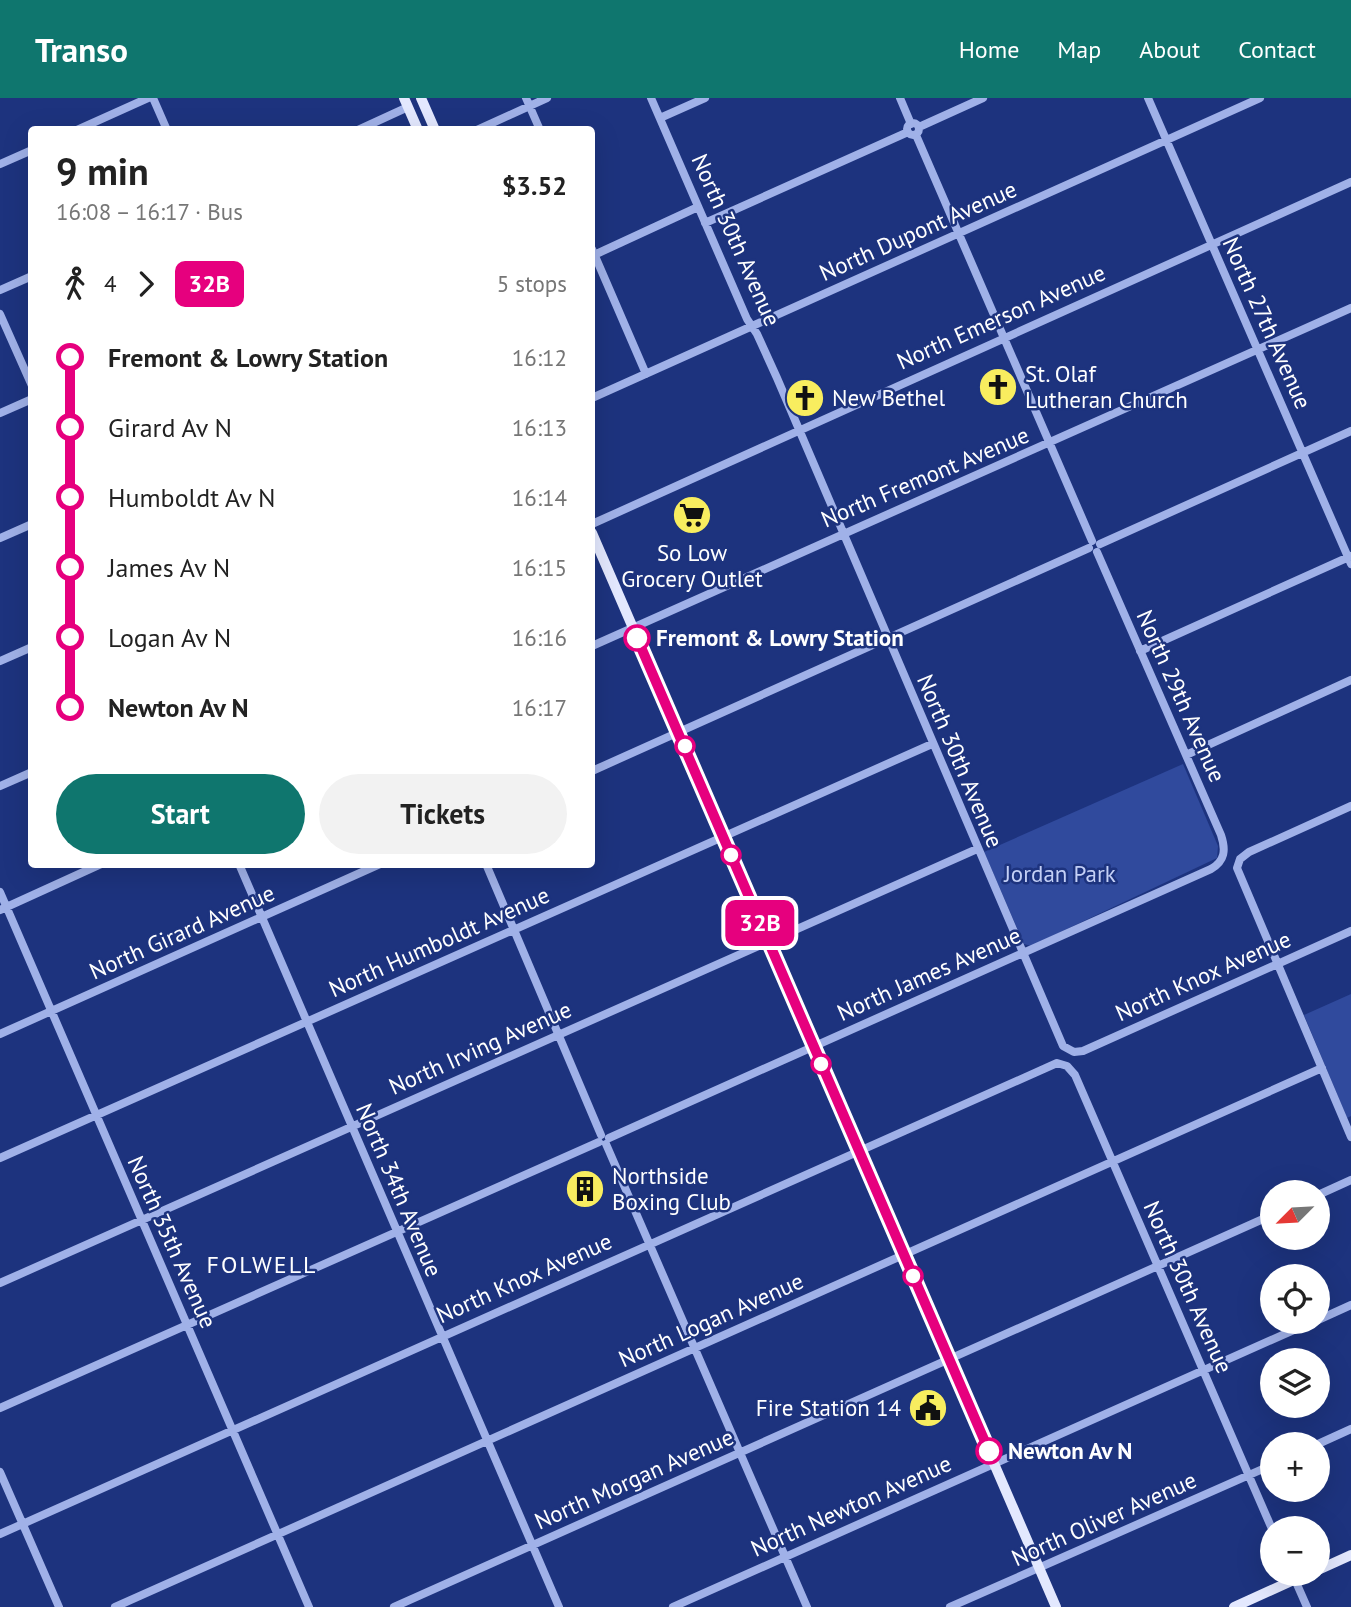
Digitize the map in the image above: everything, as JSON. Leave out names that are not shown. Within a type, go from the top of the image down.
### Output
[{"type":"main road","points":[[421,98],[433,126]]},
{"type":"main road","points":[[406,103],[416,126]]},
{"type":"main road","points":[[595,540],[1055,1607]]},
{"type":"main road","points":[[1330,1565],[1351,1555]]},
{"type":"main road","points":[[1234,1607],[1275,1586]]},
{"type":"street","points":[[86,126],[151,98],[165,126]]},
{"type":"street","points":[[484,126],[528,102],[547,98]]},
{"type":"street","name":"North 30th Avenue","points":[[651,98],[799,430],[1022,954],[1061,1042],[1070,1051]]},
{"type":"street","points":[[660,118],[705,98]]},
{"type":"street","name":"North 29th Avenue","points":[[900,98],[1221,835],[1224,857]]},
{"type":"street","points":[[705,223],[983,98]]},
{"type":"street","name":"North 27th Avenue","points":[[1148,98],[1350,559]]},
{"type":"street","name":"North Dupont Avenue","points":[[595,397],[1260,98]]},
{"type":"street","points":[[528,102],[538,126]]},
{"type":"street","points":[[365,126],[406,103]]},
{"type":"street","points":[[0,164],[28,152]]},
{"type":"street","name":"North Emerson Avenue","points":[[595,523],[1351,182]]},
{"type":"street","points":[[595,252],[698,207]]},
{"type":"street","points":[[595,260],[646,374]]},
{"type":"street","points":[[0,290],[28,277]]},
{"type":"street","name":"North Fremont Avenue","points":[[595,645],[1351,308]]},
{"type":"street","points":[[0,314],[28,377]]},
{"type":"street","points":[[0,414],[28,401]]},
{"type":"street","points":[[595,770],[1351,431]]},
{"type":"street","points":[[0,538],[28,526]]},
{"type":"street","points":[[1140,651],[1350,559]]},
{"type":"street","points":[[0,661],[28,649]]},
{"type":"street","points":[[1186,755],[1351,680]]},
{"type":"street","name":"North Humboldt Avenue","points":[[0,1158],[932,744]]},
{"type":"street","points":[[0,786],[28,774]]},
{"type":"street","points":[[1351,806],[1249,852],[1238,862],[1239,878],[1351,1137]]},
{"type":"street","name":"North Irving Avenue","points":[[0,1283],[976,849]]},
{"type":"street","name":"North James Avenue","points":[[0,1408],[1211,869],[1224,857]]},
{"type":"street","points":[[3,908],[92,868]]},
{"type":"street","name":"North 34th Avenue","points":[[241,868],[559,1607]]},
{"type":"street","name":"North Girard Avenue","points":[[0,1034],[371,868]]},
{"type":"street","points":[[488,868],[807,1607]]},
{"type":"street","name":"North 35th Avenue","points":[[0,892],[3,908],[97,1115],[309,1607]]},
{"type":"street","name":"North Knox Avenue","points":[[1070,1051],[1083,1051],[1351,931]]},
{"type":"street","name":"North Knox Avenue","points":[[0,1534],[1041,1069],[1057,1063],[1065,1065]]},
{"type":"street","name":"North 30th Avenue","points":[[1065,1065],[1075,1075],[1266,1516]]},
{"type":"street","name":"North Logan Avenue","points":[[115,1607],[1322,1068]]},
{"type":"street","points":[[1330,1190],[1351,1180]]},
{"type":"street","name":"North Morgan Avenue","points":[[394,1607],[1260,1220]]},
{"type":"street","name":"North Newton Avenue","points":[[1330,1314],[1351,1305]]},
{"type":"street","name":"North Newton Avenue","points":[[673,1607],[1285,1334]]},
{"type":"street","points":[[1330,1439],[1351,1430]]},
{"type":"street","name":"North Oliver Avenue","points":[[950,1607],[1260,1470]]},
{"type":"street","points":[[0,1472],[59,1607]]},
{"type":"street","points":[[1297,1586],[1307,1607]]},
{"type":"green space","name":"Jordan Park","points":[[1183,764],[1218,846],[1217,858],[1031,946],[1024,944],[984,852]]},
{"type":"green space","points":[[1351,994],[1351,1116],[1347,1118],[1304,1015]]},
{"type":"bus line","name":"32B","points":[[637,638],[989,1451]]},
{"type":"place","name":"St. Olaf Lutheran Church","points":[[998,387]]},
{"type":"place","name":"New Bethel","points":[[805,398]]},
{"type":"place","name":"So Low Grocery Outlet","points":[[692,515]]},
{"type":"place","name":"Fremont & Lowry Station","points":[[637,638]]},
{"type":"place","name":"Northside Boxing Club","points":[[585,1189]]},
{"type":"place","name":"Fire Station 14","points":[[928,1408]]},
{"type":"place","name":"Newton Av N","points":[[989,1451]]},
{"type":"district","name":"FOLWELL","points":[[262,1265]]}]
